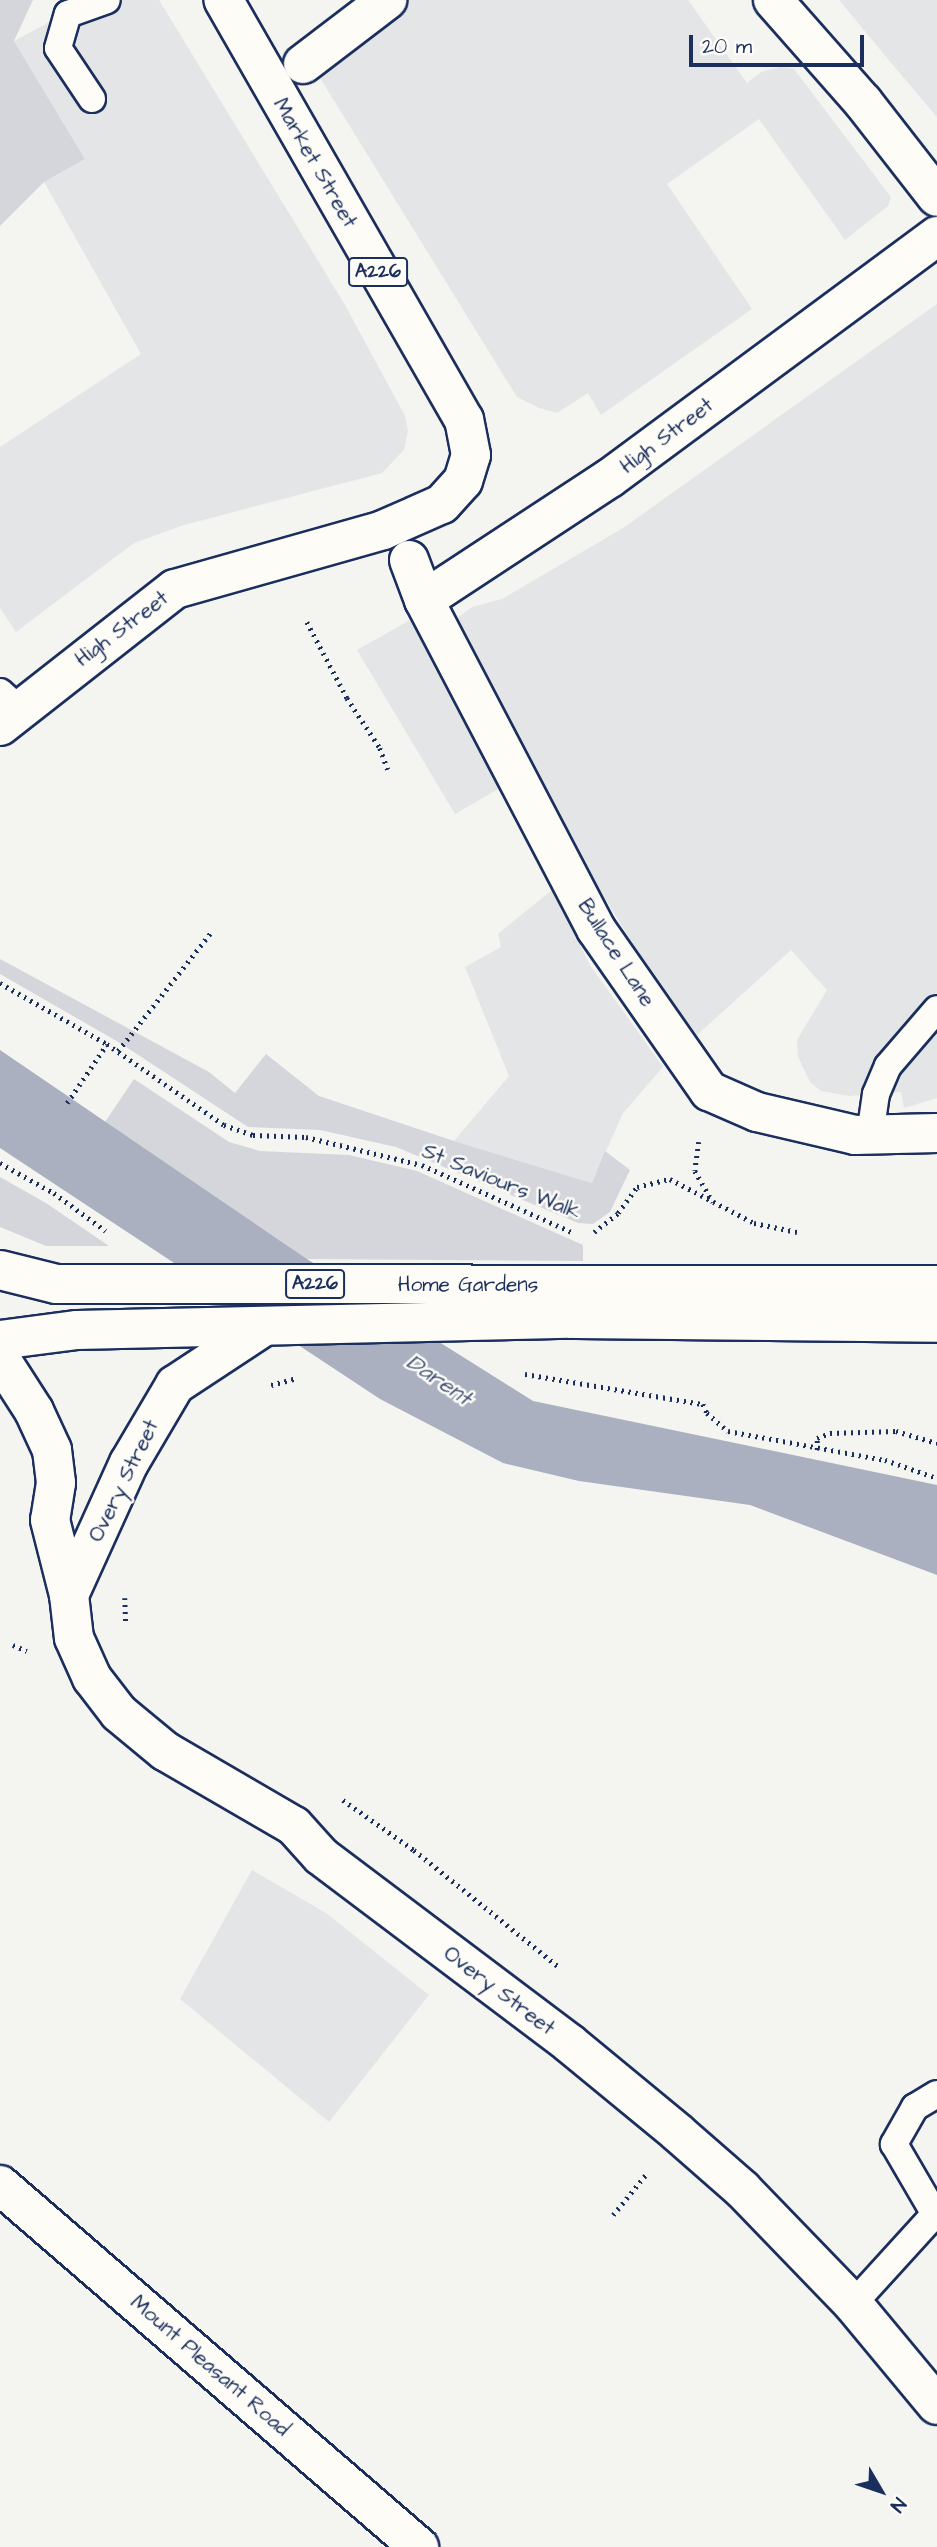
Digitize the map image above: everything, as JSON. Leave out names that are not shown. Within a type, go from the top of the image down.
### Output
[{"type":"street","name":"Market Street","points":[[223,0],[464,419],[471,455],[463,481],[442,504],[398,523]]},
{"type":"street","points":[[303,64],[387,0]]},
{"type":"street","points":[[773,0],[863,102],[937,197]]},
{"type":"street","name":"High Street","points":[[424,600],[610,478],[937,236]]},
{"type":"street","name":"High Street","points":[[6,709],[175,589],[398,523]]},
{"type":"street","points":[[409,560],[424,600]]},
{"type":"street","name":"Bullace Lane","points":[[424,600],[596,929],[709,1091]]},
{"type":"street","points":[[709,1091],[757,1112],[870,1135],[937,1133]]},
{"type":"street","name":"Home Gardens","points":[[0,1270],[56,1284],[575,1302],[937,1323]]},
{"type":"street","name":"Home Gardens","points":[[0,1340],[77,1330],[260,1329],[575,1302],[937,1285]]},
{"type":"street","name":"Overy Street","points":[[69,1595],[128,1463],[175,1385],[260,1329]]},
{"type":"street","name":"Overy Street","points":[[0,1358],[34,1411],[52,1450],[56,1483],[50,1520],[69,1595],[74,1638],[85,1666],[106,1696],[142,1734],[294,1826],[321,1856],[569,2043],[743,2190],[853,2304],[937,2405]]},
{"type":"street","name":"Mount Pleasant Road","points":[[0,2185],[419,2547]]},
{"type":"lane","points":[[92,99],[58,48],[68,14],[107,0]]},
{"type":"lane","points":[[870,1135],[876,1094],[888,1066],[937,1009]]},
{"type":"lane","points":[[853,2304],[935,2216],[894,2144],[915,2107],[937,2094]]},
{"type":"path","points":[[307,622],[347,698],[380,748],[387,770]]},
{"type":"path","points":[[118,1051],[212,931]]},
{"type":"path","name":"St Saviours Walk","points":[[0,983],[107,1044],[224,1125],[253,1135],[306,1137],[422,1165],[575,1233],[597,1231],[618,1213],[637,1187],[670,1179],[713,1203],[695,1171],[709,1091]]},
{"type":"path","points":[[67,1103],[107,1044]]},
{"type":"path","points":[[0,1163],[54,1193],[106,1231]]},
{"type":"path","points":[[519,1373],[703,1404],[706,1413],[728,1430],[817,1450],[885,1460],[937,1478]]},
{"type":"path","points":[[265,1387],[307,1376]]},
{"type":"path","points":[[817,1450],[817,1438],[830,1433],[896,1431],[937,1443]]},
{"type":"path","points":[[125,1586],[126,1632]]},
{"type":"path","points":[[333,1794],[414,1850],[562,1970]]},
{"type":"path","points":[[613,2215],[643,2178]]},
{"type":"shaded area","points":[[0,0],[33,0],[14,41],[85,159],[44,182],[0,226]]},
{"type":"shaded area","points":[[90,0],[159,0],[345,305],[405,416],[408,431],[404,450],[382,473],[184,525],[134,543],[16,632],[0,608],[0,447],[141,354],[44,182],[85,159],[14,41]]},
{"type":"shaded area","points":[[377,0],[688,0],[747,83],[761,72],[781,67],[794,69],[891,197],[888,206],[845,240],[759,119],[667,184],[752,309],[601,415],[588,393],[557,413],[539,408],[517,397],[304,52]]},
{"type":"shaded area","points":[[839,0],[937,0],[937,117],[892,64]]},
{"type":"shaded area","points":[[937,304],[937,1098],[904,1108],[901,1092],[849,1096],[821,1091],[810,1082],[798,1057],[797,1040],[827,990],[791,950],[697,1035],[648,968],[572,845],[457,618],[472,607],[502,599],[623,528]]},
{"type":"shaded area","points":[[417,616],[507,784],[455,814],[357,650]]},
{"type":"shaded area","points":[[552,890],[590,965],[663,1067],[623,1113],[592,1183],[454,1141],[509,1076],[465,967],[501,947],[498,934]]},
{"type":"shaded area","points":[[0,959],[209,1072],[235,1093],[266,1054],[319,1096],[454,1141],[592,1183],[605,1151],[630,1170],[610,1212],[593,1224],[578,1223],[396,1147],[320,1130],[248,1127],[120,1043],[0,974]]},
{"type":"shaded area","points":[[134,1079],[229,1142],[260,1151],[349,1155],[417,1171],[583,1245],[583,1261],[307,1259],[105,1122]]},
{"type":"shaded area","points":[[0,1177],[46,1203],[109,1246],[46,1246],[0,1227]]},
{"type":"shaded area","points":[[252,1870],[326,1913],[429,1995],[329,2122],[180,1999]]},
{"type":"water","name":"Darent","points":[[0,1050],[307,1259],[533,1401],[937,1485],[937,1575],[750,1505],[579,1481],[503,1463],[380,1399],[0,1148]]}]
